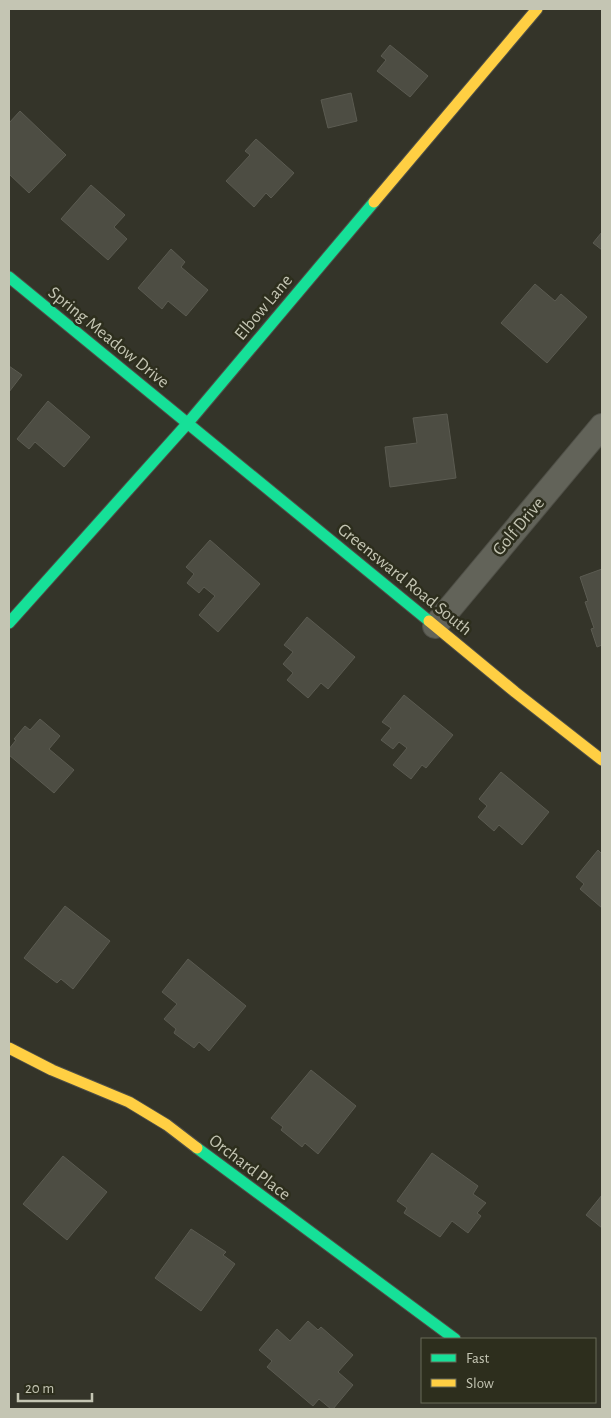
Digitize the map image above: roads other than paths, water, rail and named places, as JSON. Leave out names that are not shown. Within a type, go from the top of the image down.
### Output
[{"type":"street","name":"Elbow Lane","points":[[9,623],[187,424],[537,9]]},
{"type":"street","name":"Spring Meadow Drive","points":[[9,277],[187,424]]},
{"type":"street","name":"Greensward Road South","points":[[187,424],[515,692],[602,760]]},
{"type":"street","name":"Golf Drive","points":[[435,626],[602,426]]},
{"type":"street","name":"Orchard Place","points":[[9,1048],[52,1070],[129,1102],[167,1125],[255,1193],[454,1338]]}]
